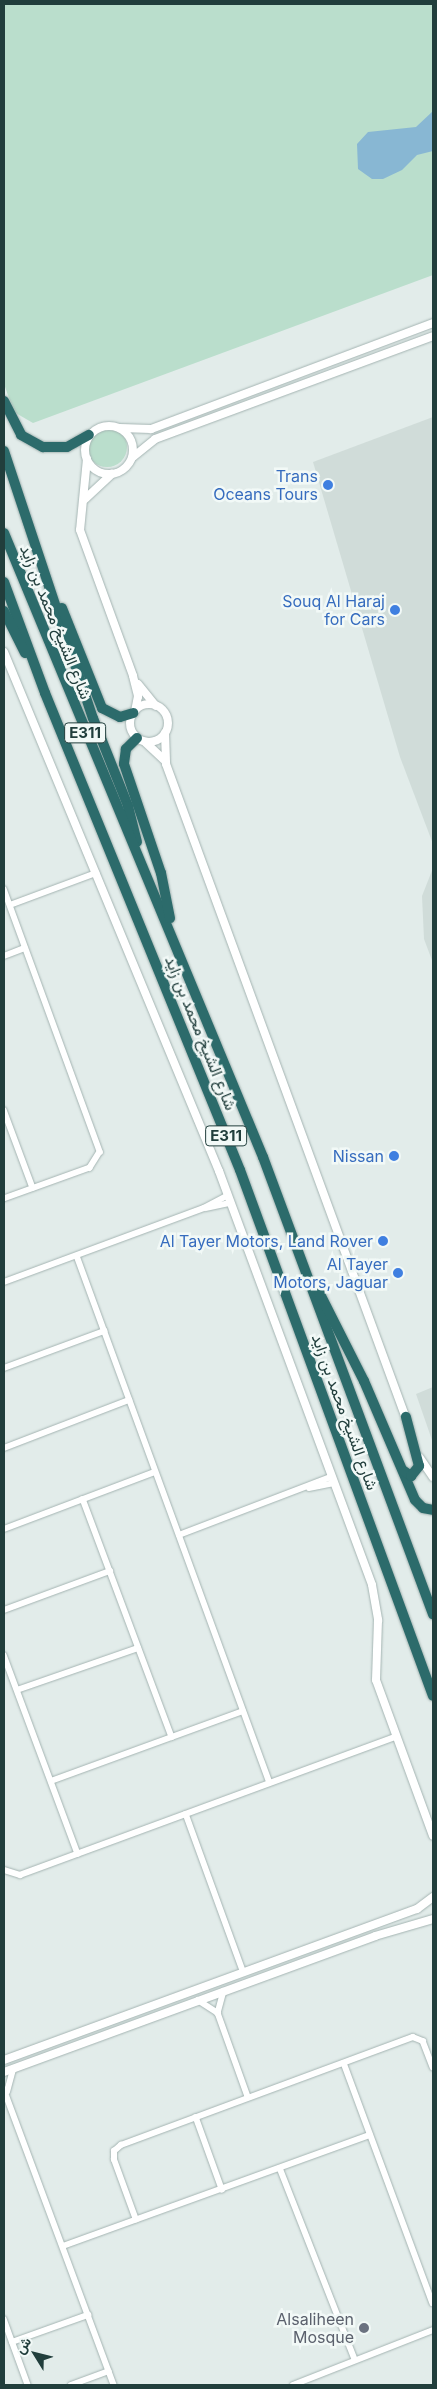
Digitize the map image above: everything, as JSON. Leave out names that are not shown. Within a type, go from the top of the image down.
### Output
[{"type":"highway","points":[[4,401],[21,435],[43,447],[67,447],[89,435]]},
{"type":"highway","points":[[4,451],[49,588],[128,806],[138,856]]},
{"type":"highway","name":"شارع الشيخ محمد بن زايد","points":[[4,533],[138,856],[172,931],[300,1257],[433,1614]]},
{"type":"highway","name":"شارع الشيخ محمد بن زايد","points":[[4,582],[45,693],[240,1170],[433,1696]]},
{"type":"highway","points":[[49,588],[63,609],[102,708],[120,717],[134,712]]},
{"type":"highway","points":[[4,612],[45,693]]},
{"type":"highway","points":[[140,740],[128,744],[124,759],[160,873],[172,931]]},
{"type":"highway","points":[[300,1257],[364,1381],[418,1504],[433,1510]]},
{"type":"highway","points":[[404,1471],[411,1476],[419,1466],[406,1417]]},
{"type":"main road","points":[[433,323],[150,429],[102,426],[89,435],[85,447],[87,459],[84,501],[79,522],[82,537],[133,676],[138,696],[130,726],[140,740],[156,750],[166,764],[424,1466],[433,1477]]},
{"type":"main road","points":[[84,501],[112,474],[125,468],[133,457],[155,439],[433,336]]},
{"type":"main road","points":[[120,428],[133,443],[133,457]]},
{"type":"main road","points":[[87,459],[97,471],[112,474]]},
{"type":"main road","points":[[4,652],[229,1199],[374,1594],[378,1620],[375,1674],[433,1836]]},
{"type":"main road","points":[[133,676],[157,707],[166,715],[166,764]]},
{"type":"main road","points":[[134,712],[145,705],[157,707]]},
{"type":"main road","points":[[140,740],[155,741],[165,733]]},
{"type":"main road","points":[[4,2060],[338,1936],[417,1909],[433,1897]]},
{"type":"main road","points":[[4,2072],[320,1956],[433,1919]]},
{"type":"main road","points":[[320,1956],[339,1943],[338,1936]]},
{"type":"street","points":[[10,905],[96,873]]},
{"type":"street","points":[[4,889],[100,1152],[93,1166],[4,1199]]},
{"type":"street","points":[[4,956],[25,948]]},
{"type":"street","points":[[4,1110],[33,1188]]},
{"type":"street","points":[[4,1282],[229,1199]]},
{"type":"street","points":[[77,1256],[270,1783]]},
{"type":"street","points":[[4,1368],[104,1331]]},
{"type":"street","points":[[4,1448],[129,1400]]},
{"type":"street","points":[[4,1529],[156,1472]]},
{"type":"street","points":[[179,1536],[332,1480]]},
{"type":"street","points":[[83,1499],[172,1738]]},
{"type":"street","points":[[4,1610],[110,1571]]},
{"type":"street","points":[[17,1690],[138,1648]]},
{"type":"street","points":[[4,1655],[78,1854]]},
{"type":"street","points":[[51,1781],[244,1712]]},
{"type":"street","points":[[4,1870],[20,1875],[396,1737]]},
{"type":"street","points":[[186,1814],[243,1971]]},
{"type":"street","points":[[224,1991],[218,2013],[248,2097]]},
{"type":"street","points":[[198,2000],[218,2013]]},
{"type":"street","points":[[136,2220],[114,2160],[114,2151],[248,2097],[412,2037],[423,2041],[433,2067]]},
{"type":"street","points":[[344,2063],[433,2303]]},
{"type":"street","points":[[13,2069],[5,2092],[114,2385]]},
{"type":"street","points":[[196,2117],[222,2189]]},
{"type":"street","points":[[63,2246],[370,2135]]},
{"type":"street","points":[[280,2168],[355,2359]]},
{"type":"street","points":[[12,2342],[88,2315]]},
{"type":"street","points":[[4,2319],[28,2385]]},
{"type":"street","points":[[293,2385],[355,2359],[433,2330]]},
{"type":"street","points":[[71,2385],[109,2371]]},
{"type":"shaded area","name":"Souq Al Haraj for Cars","points":[[433,417],[433,844],[400,757],[313,462]]},
{"type":"shaded area","points":[[433,868],[433,963],[424,939],[422,896]]},
{"type":"shaded area","points":[[433,1387],[433,1443],[416,1394]]},
{"type":"green space","points":[[4,4],[433,4],[433,275],[33,423],[14,412],[4,384]]},
{"type":"green space","points":[[111,427],[118,430],[124,436],[127,447],[126,455],[118,464],[111,467],[103,467],[96,464],[88,455],[87,443],[90,436],[99,428]]},
{"type":"water","points":[[433,111],[433,151],[417,155],[402,170],[383,179],[372,179],[358,169],[357,144],[368,132],[416,127]]},
{"type":"place","name":"Trans Oceans Tours","points":[[328,485]]},
{"type":"place","name":"Souq Al Haraj for Cars","points":[[395,610]]},
{"type":"place","name":"Nissan","points":[[394,1156]]},
{"type":"place","name":"Al Tayer Motors, Land Rover","points":[[383,1241]]},
{"type":"place","name":"Al Tayer Motors, Jaguar","points":[[398,1273]]},
{"type":"place","name":"Alsaliheen Mosque","points":[[364,2328]]}]
